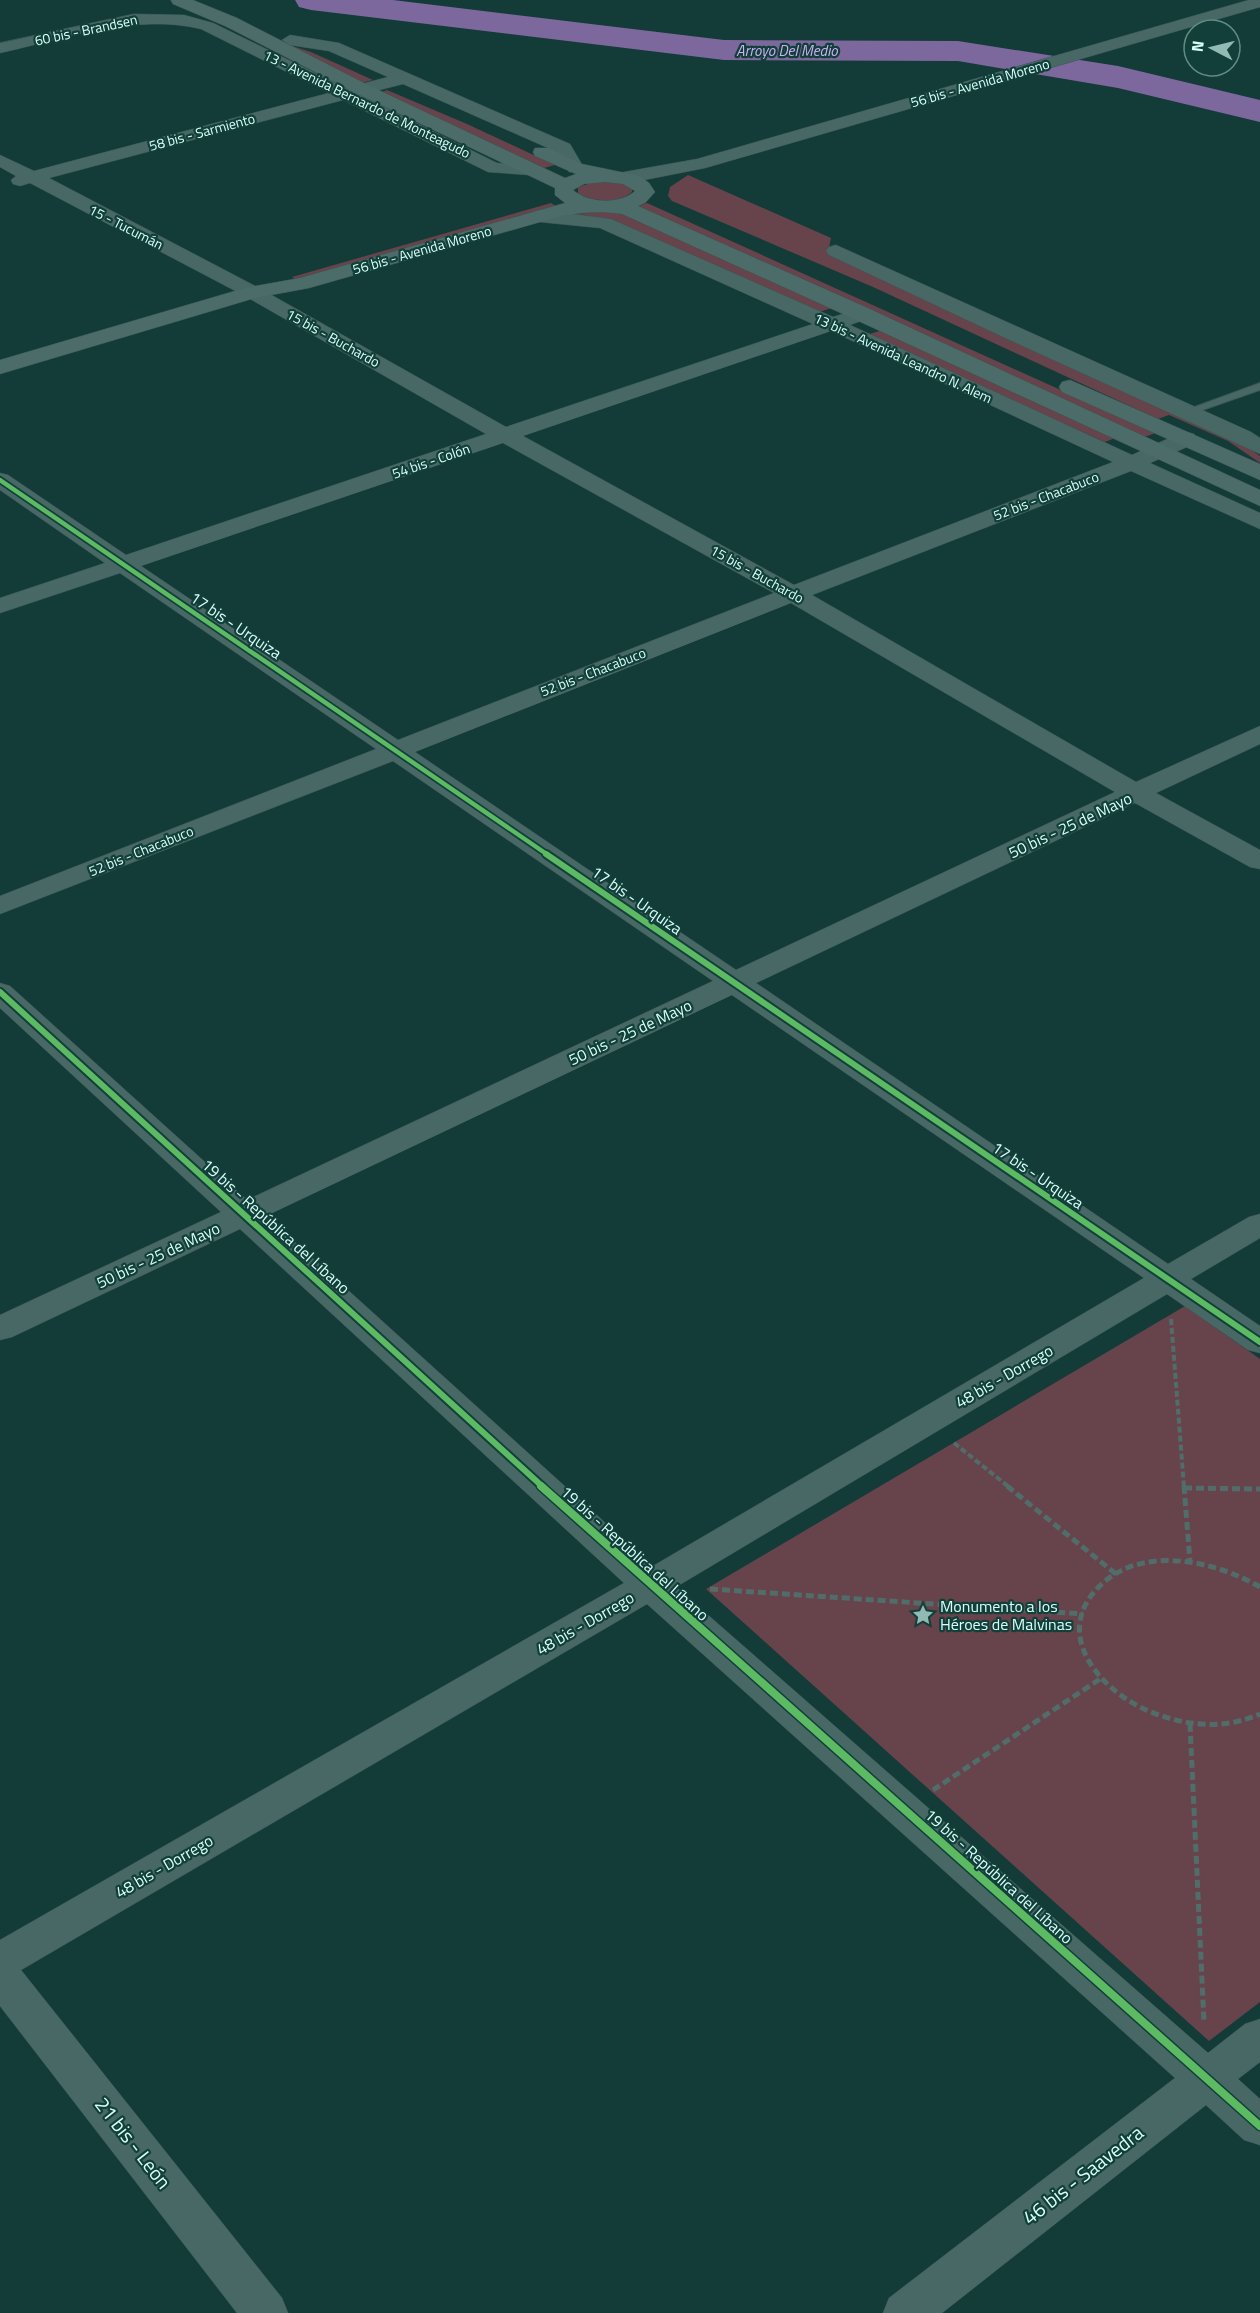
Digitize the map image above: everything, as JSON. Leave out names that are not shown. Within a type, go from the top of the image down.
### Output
[{"type":"main road","name":"13 - Avenida Bernardo de Monteagudo","points":[[179,0],[231,22],[290,40],[397,80],[574,168],[642,186],[644,193]]},
{"type":"main road","name":"13 - Avenida Bernardo de Monteagudo","points":[[231,22],[354,92],[529,169],[565,189]]},
{"type":"main road","name":"56 bis - Avenida Moreno","points":[[252,292],[292,272],[524,206],[565,189],[581,178],[614,177]]},
{"type":"main road","name":"13 bis - Avenida Leandro N. Alem","points":[[565,189],[571,200],[627,209],[862,314],[1260,499]]},
{"type":"main road","name":"56 bis - Avenida Moreno","points":[[0,367],[252,292],[302,284],[540,216],[634,201],[644,193]]},
{"type":"main road","points":[[644,193],[1001,356]]},
{"type":"main road","points":[[1055,381],[1260,473]]},
{"type":"street","name":"56 bis - Avenida Moreno","points":[[614,177],[699,164],[1260,2]]},
{"type":"street","name":"60 bis - Brandsen","points":[[0,48],[134,19],[184,20],[207,26]]},
{"type":"street","points":[[207,26],[231,22]]},
{"type":"street","name":"13 - Avenida Bernardo de Monteagudo","points":[[207,26],[354,92]]},
{"type":"street","name":"58 bis - Sarmiento","points":[[0,185],[397,80]]},
{"type":"street","name":"15 - Tucumán","points":[[0,160],[252,292]]},
{"type":"street","name":"56 bis - Avenida Moreno","points":[[644,193],[690,171],[699,164]]},
{"type":"street","name":"13 bis - Avenida Leandro N. Alem","points":[[540,216],[604,223],[831,324],[1260,522]]},
{"type":"street","points":[[836,251],[1010,333],[1243,437],[1260,447]]},
{"type":"street","name":"15 bis - Buchardo","points":[[252,292],[506,436],[793,594],[1137,794],[1260,861]]},
{"type":"street","name":"54 bis - Colón","points":[[0,606],[862,314]]},
{"type":"street","name":"52 bis - Chacabuco","points":[[0,906],[793,594],[1131,464],[1186,439]]},
{"type":"street","name":"17 bis - Urquiza","points":[[0,480],[397,749],[734,984],[1260,1342]]},
{"type":"street","name":"50 bis - 25 de Mayo","points":[[0,1329],[1260,734]]},
{"type":"street","name":"19 bis - República del Líbano","points":[[0,992],[650,1585],[1260,2126]]},
{"type":"street","name":"48 bis - Dorrego","points":[[0,1961],[650,1585],[1260,1224]]},
{"type":"street","name":"21 bis - León","points":[[0,1974],[265,2313]]},
{"type":"street","name":"46 bis - Saavedra","points":[[906,2313],[1260,2037]]},
{"type":"lane","points":[[1188,412],[1260,386]]},
{"type":"path","points":[[1168,1280],[1190,1562]]},
{"type":"path","points":[[928,1421],[1117,1575]]},
{"type":"path","points":[[1184,1488],[1260,1489]]},
{"type":"path","points":[[1260,1587],[1250,1580],[1215,1566],[1178,1560],[1142,1564],[1117,1575],[1090,1597],[1079,1622],[1081,1649],[1100,1679],[1119,1698],[1151,1715],[1190,1724],[1224,1725],[1260,1714]]},
{"type":"path","points":[[708,1589],[1083,1614]]},
{"type":"path","points":[[903,1809],[1100,1679]]},
{"type":"path","points":[[1190,1724],[1206,2078]]},
{"type":"shaded area","points":[[283,43],[311,52],[373,80],[361,83]]},
{"type":"shaded area","points":[[387,90],[555,165],[544,168],[382,92]]},
{"type":"shaded area","points":[[688,175],[831,238],[828,252],[1239,441],[1260,456],[1260,463],[1228,441],[1169,415],[1158,419],[873,287],[672,201],[668,196],[670,187]]},
{"type":"shaded area","points":[[597,181],[623,183],[632,189],[632,192],[613,200],[578,194],[578,187]]},
{"type":"shaded area","points":[[551,203],[557,207],[296,280],[292,277]]},
{"type":"shaded area","points":[[647,203],[1156,433],[1144,437],[636,207]]},
{"type":"shaded area","points":[[608,211],[622,214],[835,307],[819,312],[607,220],[565,215]]},
{"type":"shaded area","points":[[883,330],[1115,438],[1105,442],[866,335]]},
{"type":"shaded area","points":[[1185,1306],[1260,1359],[1260,2002],[1209,2041],[706,1589]]},
{"type":"waterway","name":"Arroyo Del Medio","points":[[311,0],[724,50],[958,51],[1118,77],[1260,111]]},
{"type":"cycle path","points":[[0,480],[1260,1342]]},
{"type":"cycle path","points":[[0,992],[650,1585],[1260,2126]]},
{"type":"place","name":"Monumento a los Héroes de Malvinas","points":[[923,1615]]}]
